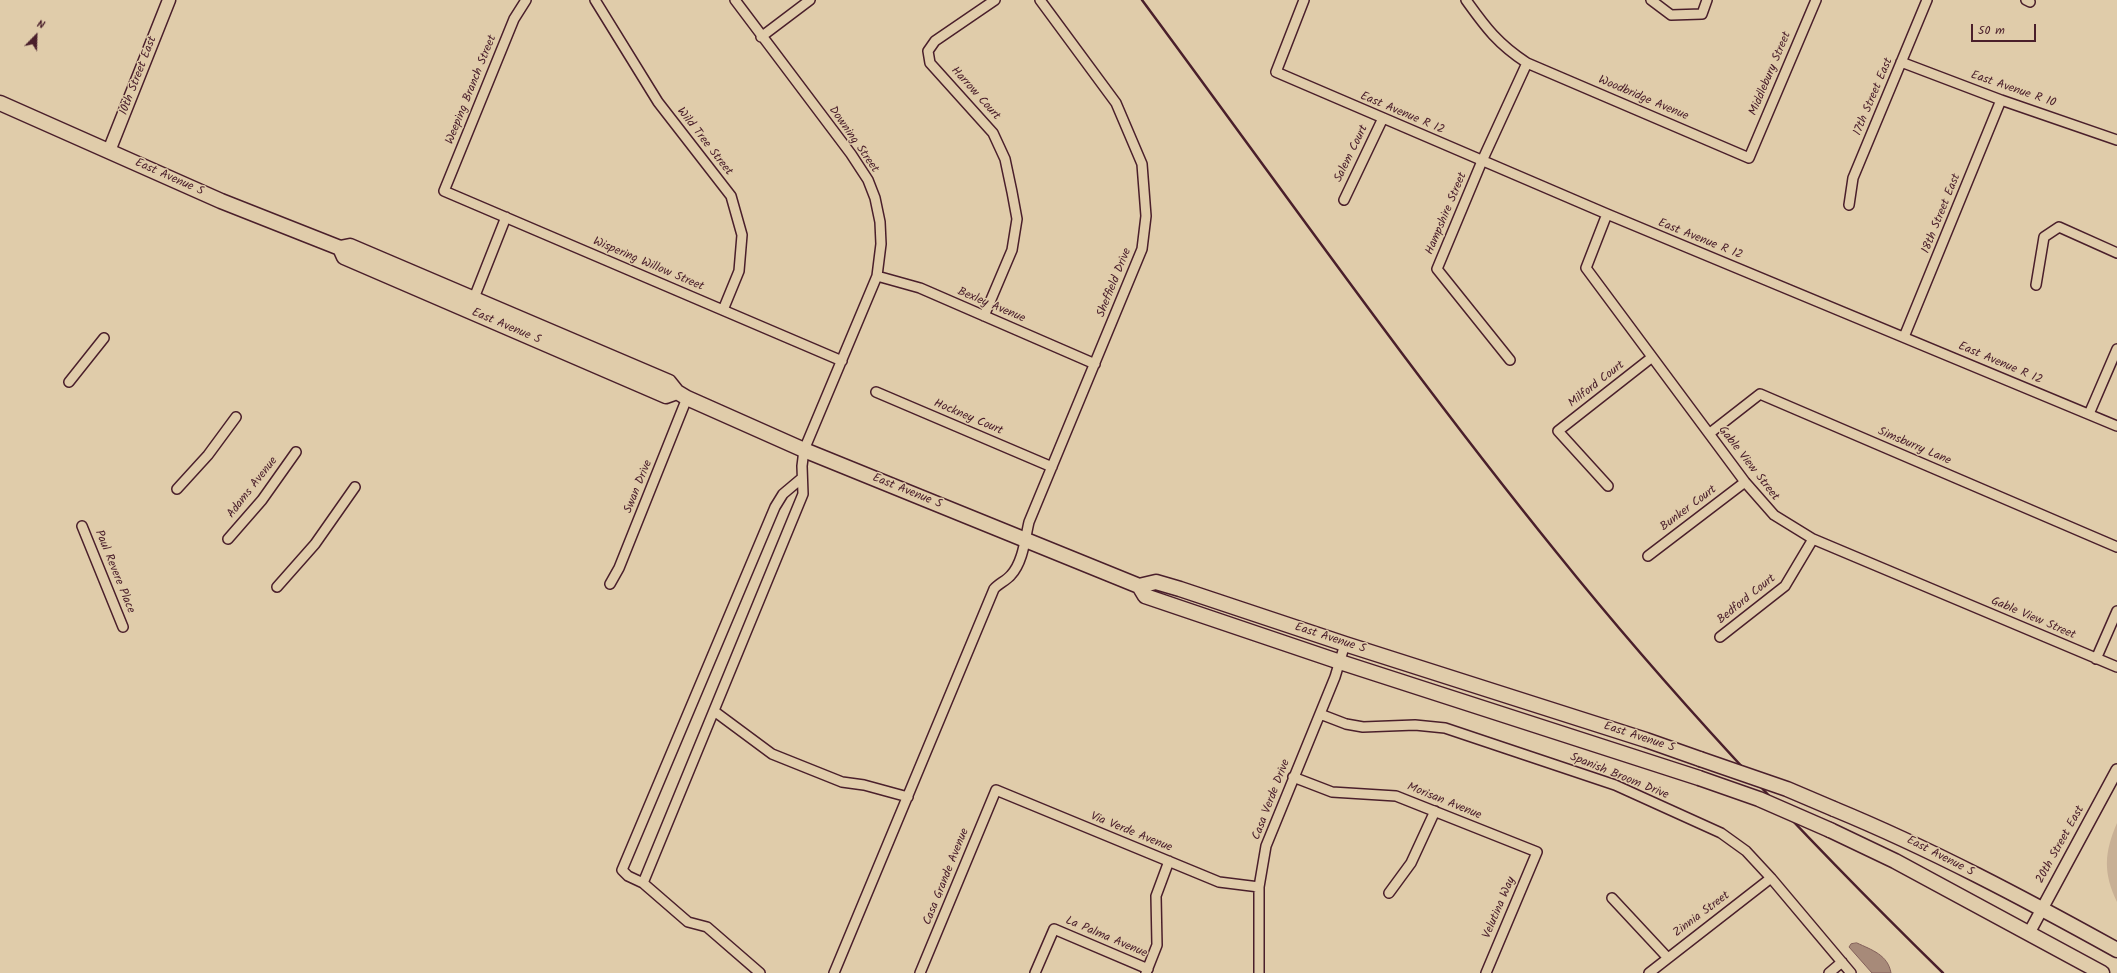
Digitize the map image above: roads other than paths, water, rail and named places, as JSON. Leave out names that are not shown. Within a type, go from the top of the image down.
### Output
[{"type":"main road","name":"10th Street East","points":[[110,151],[169,0]]},
{"type":"main road","name":"East Avenue S","points":[[0,103],[221,201],[340,248],[350,246],[669,382],[682,395],[804,450],[1139,586],[1156,582],[1180,589],[1700,759],[1787,789],[1898,835],[2042,908],[2117,950]]},
{"type":"main road","name":"East Avenue S","points":[[340,248],[344,257],[666,396],[682,395]]},
{"type":"main road","name":"East Avenue S","points":[[1139,586],[1145,596],[1340,662],[1699,778],[1759,799],[1830,830],[1895,861],[2102,973]]},
{"type":"street","name":"Weeping Branch Street","points":[[444,191],[514,19],[526,0]]},
{"type":"street","name":"Wild Tree Street","points":[[596,0],[658,102],[731,196],[742,235],[742,242],[739,271],[722,310]]},
{"type":"street","name":"Downing Street","points":[[643,883],[803,494],[802,478],[804,450],[877,276],[881,244],[880,222],[875,198],[868,180],[735,0]]},
{"type":"street","points":[[761,37],[810,0]]},
{"type":"street","name":"Harrow Court","points":[[984,316],[1012,250],[1017,219],[1012,192],[1005,159],[993,133],[930,63],[928,51],[935,42],[995,0]]},
{"type":"street","name":"Sheffield Drive","points":[[834,973],[994,589],[998,584],[1010,577],[1017,568],[1029,522],[1142,249],[1146,216],[1142,164],[1116,103],[1040,0]]},
{"type":"street","name":"East Avenue R 12","points":[[1304,0],[1276,72],[1607,214],[2117,426]]},
{"type":"street","name":"Woodbridge Avenue","points":[[1466,0],[1491,34],[1508,51],[1527,63],[1749,158]]},
{"type":"street","points":[[1651,0],[1671,15],[1702,14],[1707,0]]},
{"type":"street","name":"Middlebury Street","points":[[1749,158],[1816,0]]},
{"type":"street","name":"17th Street East","points":[[1850,204],[1853,178],[1928,0]]},
{"type":"street","name":"East Avenue R 10","points":[[1901,62],[2001,100],[2117,140]]},
{"type":"street","name":"Hampshire Street","points":[[1510,360],[1437,269],[1482,161],[1527,63]]},
{"type":"street","name":"18th Street East","points":[[1904,337],[2001,100]]},
{"type":"street","name":"Salem Court","points":[[1344,200],[1383,118]]},
{"type":"street","name":"Wispering Willow Street","points":[[444,191],[842,361]]},
{"type":"street","name":"Gable View Street","points":[[1607,214],[1586,268],[1651,358],[1745,482],[1774,515],[1813,539],[2117,667]]},
{"type":"street","points":[[408,284],[424,284],[469,302],[474,298],[506,217]]},
{"type":"street","points":[[2036,285],[2044,237],[2059,227],[2117,253]]},
{"type":"street","name":"Bexley Avenue","points":[[877,276],[920,288],[1095,364]]},
{"type":"street","points":[[69,382],[104,338]]},
{"type":"street","points":[[2089,414],[2117,349]]},
{"type":"street","name":"Milford Court","points":[[1608,486],[1558,431],[1651,358]]},
{"type":"street","name":"Hockney Court","points":[[876,392],[1052,467]]},
{"type":"street","name":"Simsburry Lane","points":[[1710,434],[1760,394],[2117,547]]},
{"type":"street","name":"Swan Drive","points":[[610,584],[619,568],[682,395]]},
{"type":"street","points":[[177,490],[208,455],[236,417]]},
{"type":"street","name":"Adams Avenue","points":[[228,539],[262,500],[296,452]]},
{"type":"street","points":[[760,973],[707,927],[688,922],[643,883],[628,876],[622,870],[775,507],[783,494],[802,478]]},
{"type":"street","name":"Bunker Court","points":[[1648,556],[1745,482]]},
{"type":"street","points":[[277,587],[315,544],[355,487]]},
{"type":"street","name":"Paul Revere Place","points":[[82,526],[123,627]]},
{"type":"street","name":"Bedford Court","points":[[1720,637],[1785,586],[1813,539]]},
{"type":"street","points":[[2096,659],[2117,611]]},
{"type":"street","name":"Casa Verde Drive","points":[[1259,973],[1259,887],[1266,846],[1320,714],[1340,662],[1345,644]]},
{"type":"street","points":[[714,711],[772,754],[842,782],[864,785],[908,797]]},
{"type":"street","name":"Spanish Broom Drive","points":[[1320,714],[1346,724],[1363,727],[1415,725],[1445,728],[1607,782],[1721,833],[1746,851],[1771,878],[1851,973]]},
{"type":"street","name":"20th Street East","points":[[2029,933],[2117,770]]},
{"type":"street","name":"Morisan Avenue","points":[[1293,777],[1332,792],[1396,796],[1537,852]]},
{"type":"street","name":"Via Verde Avenue","points":[[996,790],[1219,882],[1259,887]]},
{"type":"street","name":"Casa Grande Avenue","points":[[920,973],[996,790]]},
{"type":"street","points":[[1389,893],[1411,863],[1435,811]]},
{"type":"street","name":"Velutina Way","points":[[1486,973],[1537,852]]},
{"type":"street","points":[[1147,971],[1157,945],[1156,896],[1169,861]]},
{"type":"street","name":"Zinnia Street","points":[[1649,973],[1771,878]]},
{"type":"street","points":[[1612,898],[1667,958]]},
{"type":"street","name":"La Palma Avenue","points":[[1034,973],[1054,929],[1147,971]]},
{"type":"street","points":[[1829,973],[1842,962]]},
{"type":"railway","points":[[1142,0],[1346,279],[1450,417],[1602,608],[1696,716],[1792,821],[1943,973]]}]
